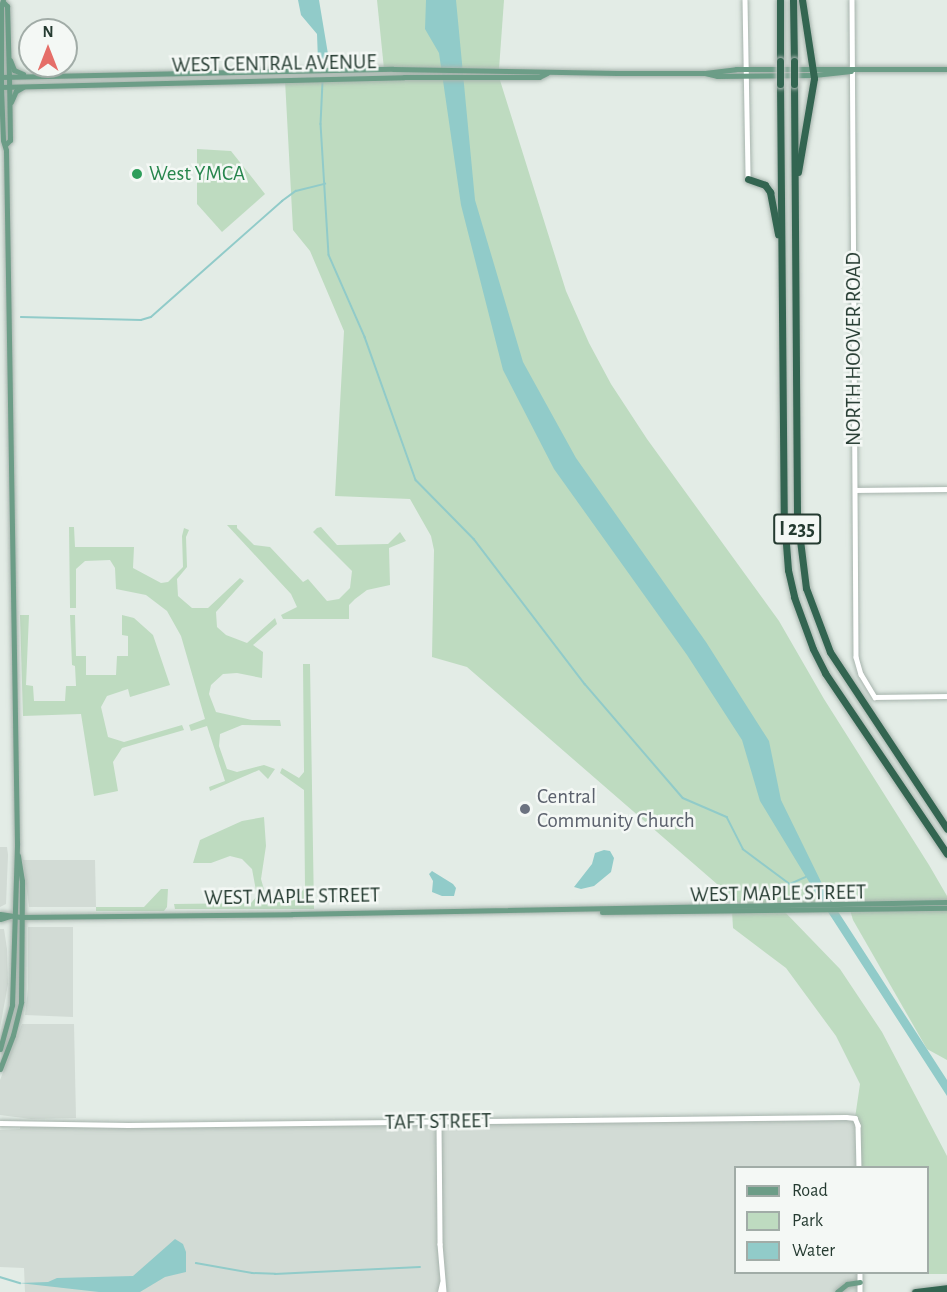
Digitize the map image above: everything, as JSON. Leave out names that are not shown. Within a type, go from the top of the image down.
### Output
[{"type":"highway","name":"I 235","points":[[780,0],[784,518],[788,570],[802,621],[825,673],[947,854]]},
{"type":"highway","name":"I 235","points":[[793,0],[797,516],[806,588],[830,652],[947,829]]},
{"type":"highway","points":[[795,189],[814,72],[802,0]]},
{"type":"highway","points":[[748,179],[761,183],[770,192],[782,274]]},
{"type":"highway","points":[[915,1292],[947,1288]]},
{"type":"main road","points":[[3,1],[7,6],[9,56],[10,140],[6,144]]},
{"type":"main road","points":[[0,1049],[13,1018],[12,916],[17,843],[6,144],[3,140],[1,106],[1,6],[3,1]]},
{"type":"main road","points":[[9,56],[14,70],[18,72]]},
{"type":"main road","name":"WEST CENTRAL AVENUE","points":[[78,75],[406,69],[538,70],[547,73],[705,73],[717,76],[746,73],[843,74],[853,71],[947,69]]},
{"type":"main road","name":"WEST CENTRAL AVENUE","points":[[1,87],[404,77],[539,77],[547,73]]},
{"type":"main road","name":"WEST CENTRAL AVENUE","points":[[1,77],[18,76]]},
{"type":"main road","points":[[9,107],[16,91],[23,87]]},
{"type":"main road","points":[[0,1069],[22,982],[22,881],[17,843]]},
{"type":"main road","name":"WEST MAPLE STREET","points":[[735,908],[947,902]]},
{"type":"main road","name":"WEST MAPLE STREET","points":[[0,914],[21,917],[574,909],[947,908]]},
{"type":"main road","name":"WEST MAPLE STREET","points":[[0,920],[12,916]]},
{"type":"main road","points":[[837,1292],[847,1284],[860,1282]]},
{"type":"street","points":[[745,0],[748,179]]},
{"type":"street","name":"NORTH HOOVER ROAD","points":[[852,0],[856,657],[861,674],[873,695],[947,696]]},
{"type":"street","points":[[855,490],[947,489]]},
{"type":"street","name":"TAFT STREET","points":[[0,1124],[855,1118],[858,1125],[859,1166]]},
{"type":"street","points":[[439,1122],[443,1292]]},
{"type":"street","points":[[860,1274],[860,1292]]},
{"type":"shaded area","points":[[0,847],[7,847],[8,855],[6,904],[0,907]]},
{"type":"shaded area","points":[[23,860],[95,860],[96,907],[29,907]]},
{"type":"shaded area","points":[[28,927],[73,927],[73,1017],[25,1015],[28,989]]},
{"type":"shaded area","points":[[0,929],[4,929],[7,949],[8,984],[0,1028]]},
{"type":"shaded area","points":[[22,1024],[74,1024],[76,1118],[31,1119],[0,1115],[0,1080]]},
{"type":"shaded area","points":[[855,1118],[856,1166],[734,1166],[734,1274],[860,1274],[860,1292],[25,1292],[24,1268],[0,1267],[0,1130],[20,1129],[20,1125]]},
{"type":"green space","points":[[377,0],[504,0],[499,69],[384,69]]},
{"type":"green space","points":[[499,77],[566,291],[589,343],[611,384],[647,439],[779,621],[824,699],[929,865],[947,896],[947,902],[740,904],[467,667],[432,657],[434,550],[431,536],[410,499],[335,496],[344,331],[310,251],[293,230],[285,80]]},
{"type":"green space","points":[[197,149],[231,151],[265,194],[222,232],[197,204]]},
{"type":"green space","points":[[227,525],[237,525],[237,528],[254,545],[270,547],[303,582],[308,579],[327,601],[339,599],[350,588],[352,571],[313,532],[317,528],[321,527],[337,545],[388,544],[400,532],[406,541],[389,548],[390,585],[367,590],[355,599],[349,605],[349,619],[283,619],[281,615],[297,607],[291,594]]},
{"type":"green space","points":[[69,527],[74,527],[75,547],[134,547],[133,568],[161,583],[168,582],[183,567],[182,536],[184,528],[189,530],[186,537],[187,567],[177,579],[178,596],[192,608],[208,608],[240,578],[244,581],[216,612],[217,627],[226,635],[247,643],[275,618],[277,624],[253,645],[263,652],[262,678],[237,673],[223,674],[211,685],[209,694],[216,712],[252,720],[280,720],[281,726],[242,725],[220,734],[219,746],[227,769],[237,772],[264,765],[275,769],[268,779],[259,770],[210,791],[209,787],[225,781],[207,726],[191,731],[189,725],[205,719],[181,636],[167,611],[146,595],[116,589],[115,568],[110,560],[85,561],[76,569],[76,608],[70,608]]},
{"type":"green space","points":[[20,615],[29,615],[26,685],[33,686],[34,701],[65,701],[66,686],[76,686],[75,666],[72,665],[70,615],[75,615],[76,656],[86,656],[86,675],[116,675],[117,656],[128,656],[128,636],[122,635],[122,615],[134,618],[153,635],[170,685],[130,697],[128,689],[107,696],[101,707],[108,737],[124,742],[182,725],[184,730],[122,748],[113,762],[118,791],[94,796],[81,714],[23,716]]},
{"type":"green space","points":[[303,664],[310,664],[314,909],[175,909],[174,904],[251,903],[257,896],[252,869],[242,859],[230,856],[211,863],[193,863],[200,840],[242,821],[264,817],[266,846],[261,879],[265,893],[275,900],[286,901],[297,898],[305,887],[304,790],[280,773],[282,768],[299,778],[304,772]]},
{"type":"green space","points":[[161,889],[168,889],[167,907],[164,911],[96,911],[96,907],[144,907]]},
{"type":"green space","points":[[947,906],[947,1060],[927,1049],[853,920],[850,910]]},
{"type":"green space","points":[[783,910],[840,969],[882,1032],[947,1156],[947,1274],[929,1274],[929,1166],[858,1166],[855,1118],[860,1084],[836,1036],[786,968],[733,928],[732,911]]},
{"type":"water","points":[[298,0],[319,0],[329,60],[318,61],[317,34],[301,15]]},
{"type":"water","points":[[426,0],[456,0],[475,200],[523,362],[576,458],[706,642],[769,741],[781,800],[828,896],[947,1080],[947,1096],[817,895],[760,801],[742,740],[687,655],[554,469],[503,370],[461,205],[439,53],[425,29]]},
{"type":"water","points":[[610,851],[614,858],[611,872],[594,886],[581,889],[574,887],[592,864],[595,853]]},
{"type":"water","points":[[432,871],[453,884],[456,888],[454,896],[442,896],[432,892],[433,881],[429,874]]},
{"type":"water","points":[[175,1239],[183,1244],[186,1252],[186,1272],[165,1277],[140,1292],[99,1292],[19,1283],[48,1282],[57,1278],[133,1276]]},
{"type":"waterway","points":[[324,69],[325,60]]},
{"type":"waterway","points":[[323,82],[321,124],[329,255],[365,337],[416,480],[474,539],[585,684],[683,798],[727,817],[743,849],[790,884],[806,877]]},
{"type":"waterway","points":[[21,317],[141,320],[151,317],[282,201],[296,191],[325,184]]},
{"type":"waterway","points":[[196,1263],[252,1273],[275,1274],[420,1267]]},
{"type":"waterway","points":[[0,1277],[20,1283]]},
{"type":"place","name":"West YMCA","points":[[137,174]]},
{"type":"place","name":"Central Community Church","points":[[525,809]]}]
